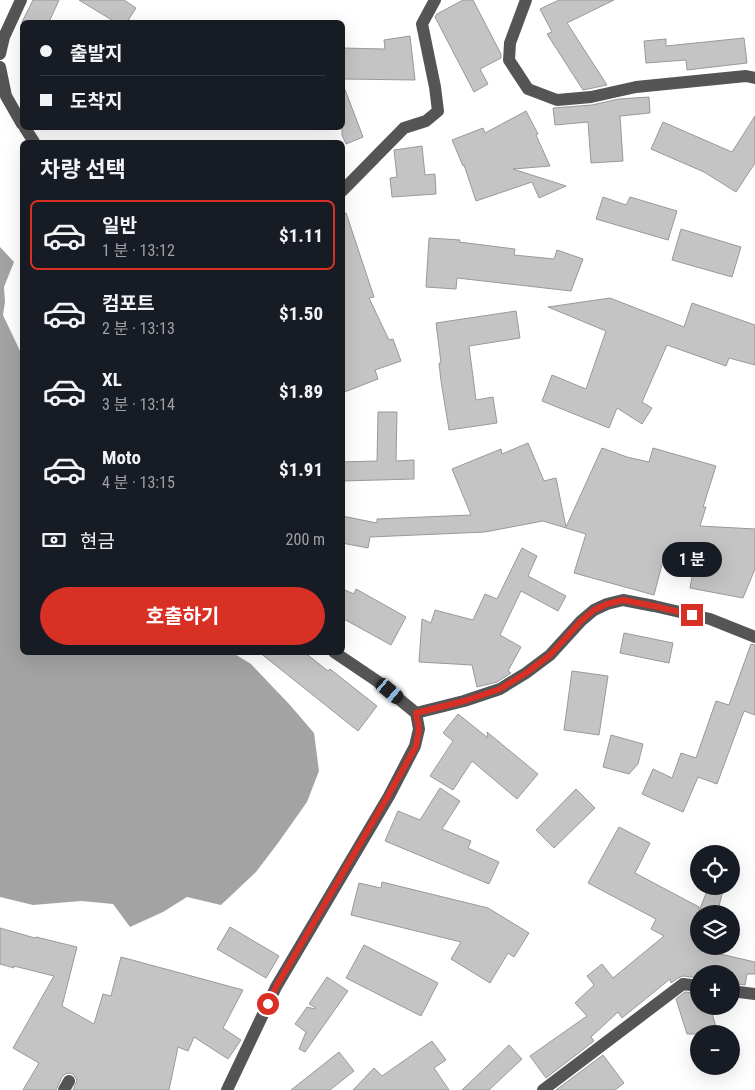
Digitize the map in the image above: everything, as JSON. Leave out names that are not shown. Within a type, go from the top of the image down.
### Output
[{"type":"street","points":[[0,54],[4,36],[21,0]]},
{"type":"street","points":[[345,188],[404,128],[426,121],[438,111],[436,87],[422,24],[435,0]]},
{"type":"street","points":[[526,0],[510,43],[509,60],[528,89],[557,100],[591,97],[636,87],[746,76],[755,78]]},
{"type":"street","points":[[0,67],[6,96],[20,120]]},
{"type":"street","points":[[416,713],[464,701],[500,689],[550,655],[581,621],[594,610],[623,600],[710,620],[755,637]]},
{"type":"street","points":[[226,1090],[276,987],[416,746],[419,729],[416,713],[377,680],[339,655]]},
{"type":"street","points":[[543,1090],[683,984],[690,985]]},
{"type":"street","points":[[740,992],[755,994]]},
{"type":"shaded area","points":[[0,247],[14,262],[4,287],[5,302],[3,315],[20,351],[20,655],[236,655],[251,664],[314,733],[319,771],[307,802],[278,843],[256,872],[221,905],[187,897],[163,912],[130,927],[113,904],[81,901],[33,905],[0,897]]},
{"type":"building","points":[[33,0],[59,0],[50,20],[23,20]]},
{"type":"building","points":[[79,0],[124,0],[136,8],[128,20],[112,20]]},
{"type":"building","points":[[463,0],[473,0],[501,54],[501,58],[480,69],[488,84],[474,92],[435,17],[437,14]]},
{"type":"building","points":[[559,0],[614,0],[567,23],[607,85],[583,90],[547,34],[552,32],[540,9]]},
{"type":"building","points":[[410,36],[415,80],[345,79],[345,48],[385,49],[384,40]]},
{"type":"building","points":[[744,38],[747,63],[687,70],[686,60],[646,63],[644,41],[666,39],[666,46]]},
{"type":"building","points":[[345,90],[363,137],[346,144],[342,130],[345,130]]},
{"type":"building","points":[[649,97],[650,113],[620,116],[623,161],[591,163],[588,122],[555,125],[553,108]]},
{"type":"building","points":[[526,111],[538,134],[536,135],[550,166],[513,169],[566,186],[539,198],[532,182],[476,201],[464,165],[452,140],[483,128],[485,133]]},
{"type":"building","points":[[755,116],[755,163],[736,192],[704,172],[651,149],[663,122],[732,152]]},
{"type":"building","points":[[422,146],[425,175],[435,174],[436,194],[392,197],[390,178],[397,177],[394,150]]},
{"type":"building","points":[[603,197],[626,205],[630,197],[677,211],[668,240],[596,219]]},
{"type":"building","points":[[345,213],[374,297],[369,298],[389,340],[393,339],[401,361],[375,370],[378,379],[345,392]]},
{"type":"building","points":[[681,229],[741,247],[732,277],[672,260]]},
{"type":"building","points":[[429,238],[460,240],[459,242],[515,249],[514,255],[554,259],[557,250],[583,259],[571,291],[457,278],[456,289],[426,287]]},
{"type":"building","points":[[610,298],[684,327],[692,303],[755,325],[755,365],[729,358],[726,366],[667,345],[642,402],[652,408],[642,424],[617,408],[609,428],[542,401],[552,375],[586,389],[606,331],[548,307]]},
{"type":"building","points":[[516,311],[520,338],[469,346],[476,400],[493,397],[497,423],[449,430],[441,381],[439,363],[441,363],[436,323]]},
{"type":"building","points":[[378,412],[397,412],[396,461],[414,460],[414,479],[345,481],[345,462],[377,461]]},
{"type":"building","points":[[528,443],[544,481],[556,478],[566,527],[602,448],[649,462],[653,448],[716,466],[703,507],[706,507],[700,526],[755,529],[755,569],[743,598],[690,588],[695,561],[665,553],[654,595],[574,573],[586,534],[543,521],[485,532],[370,537],[368,548],[345,544],[345,517],[377,523],[377,519],[471,515],[452,469],[501,449],[502,454]]},
{"type":"building","points":[[522,548],[537,556],[528,576],[566,596],[558,611],[521,591],[500,635],[521,647],[508,671],[511,673],[497,682],[477,687],[472,665],[419,662],[422,619],[431,623],[435,610],[473,620],[485,594],[497,599]]},
{"type":"building","points":[[356,589],[406,617],[391,645],[345,620],[345,590],[354,594]]},
{"type":"building","points":[[624,633],[673,643],[669,663],[620,653]]},
{"type":"building","points":[[751,644],[755,645],[755,715],[744,711],[717,784],[698,777],[683,812],[642,794],[653,769],[672,778],[681,753],[696,758],[716,701],[729,705]]},
{"type":"building","points":[[263,655],[308,655],[328,671],[330,669],[377,706],[358,731]]},
{"type":"building","points":[[572,671],[608,676],[599,735],[564,730]]},
{"type":"building","points":[[458,714],[488,738],[487,732],[538,774],[517,799],[472,761],[453,790],[430,776],[453,741],[443,733]]},
{"type":"building","points":[[611,735],[643,744],[638,764],[629,774],[603,767]]},
{"type":"building","points":[[440,788],[460,801],[442,829],[471,841],[468,848],[499,862],[489,884],[385,841],[398,811],[420,820]]},
{"type":"building","points":[[576,789],[595,808],[554,848],[536,830]]},
{"type":"building","points":[[619,827],[650,843],[635,873],[695,905],[690,905],[690,955],[724,955],[755,962],[755,974],[747,974],[745,985],[740,984],[740,965],[690,965],[690,977],[683,976],[671,983],[670,979],[622,1018],[618,1012],[591,1037],[594,1041],[546,1078],[530,1056],[587,1016],[575,1003],[594,985],[587,976],[602,964],[613,978],[664,936],[651,929],[656,919],[588,883]]},
{"type":"building","points":[[382,882],[488,908],[529,933],[514,957],[508,953],[490,983],[451,959],[461,942],[351,915],[359,883],[381,888]]},
{"type":"building","points":[[705,895],[722,895],[719,905],[701,905]]},
{"type":"building","points":[[230,927],[279,956],[266,978],[217,949]]},
{"type":"building","points":[[0,928],[77,947],[62,1006],[94,1024],[103,994],[111,996],[121,957],[243,990],[223,1028],[241,1040],[228,1059],[194,1037],[188,1051],[178,1047],[169,1090],[73,1090],[77,1080],[73,1074],[69,1073],[62,1077],[56,1090],[23,1090],[39,1063],[13,1048],[54,976],[0,964]]},
{"type":"building","points":[[364,945],[438,983],[421,1016],[346,978]]},
{"type":"building","points":[[327,977],[348,991],[305,1052],[299,1049],[306,1032],[295,1024],[307,1007],[316,1008],[309,1004]]},
{"type":"building","points":[[685,992],[690,993],[690,1015],[713,1015],[715,1025],[690,1025],[690,1034],[687,1034],[676,999]]},
{"type":"building","points":[[432,1041],[446,1060],[434,1068],[449,1090],[353,1090],[374,1068],[382,1076]]},
{"type":"building","points":[[509,1045],[522,1059],[489,1090],[462,1090]]},
{"type":"building","points":[[339,1052],[354,1071],[330,1090],[291,1090]]},
{"type":"building","points":[[603,1055],[624,1083],[615,1090],[556,1090]]},
{"type":"route","points":[[268,1004],[276,987],[416,746],[419,729],[416,713],[464,701],[500,689],[550,655],[581,621],[594,610],[607,604],[623,600],[692,615]]}]
